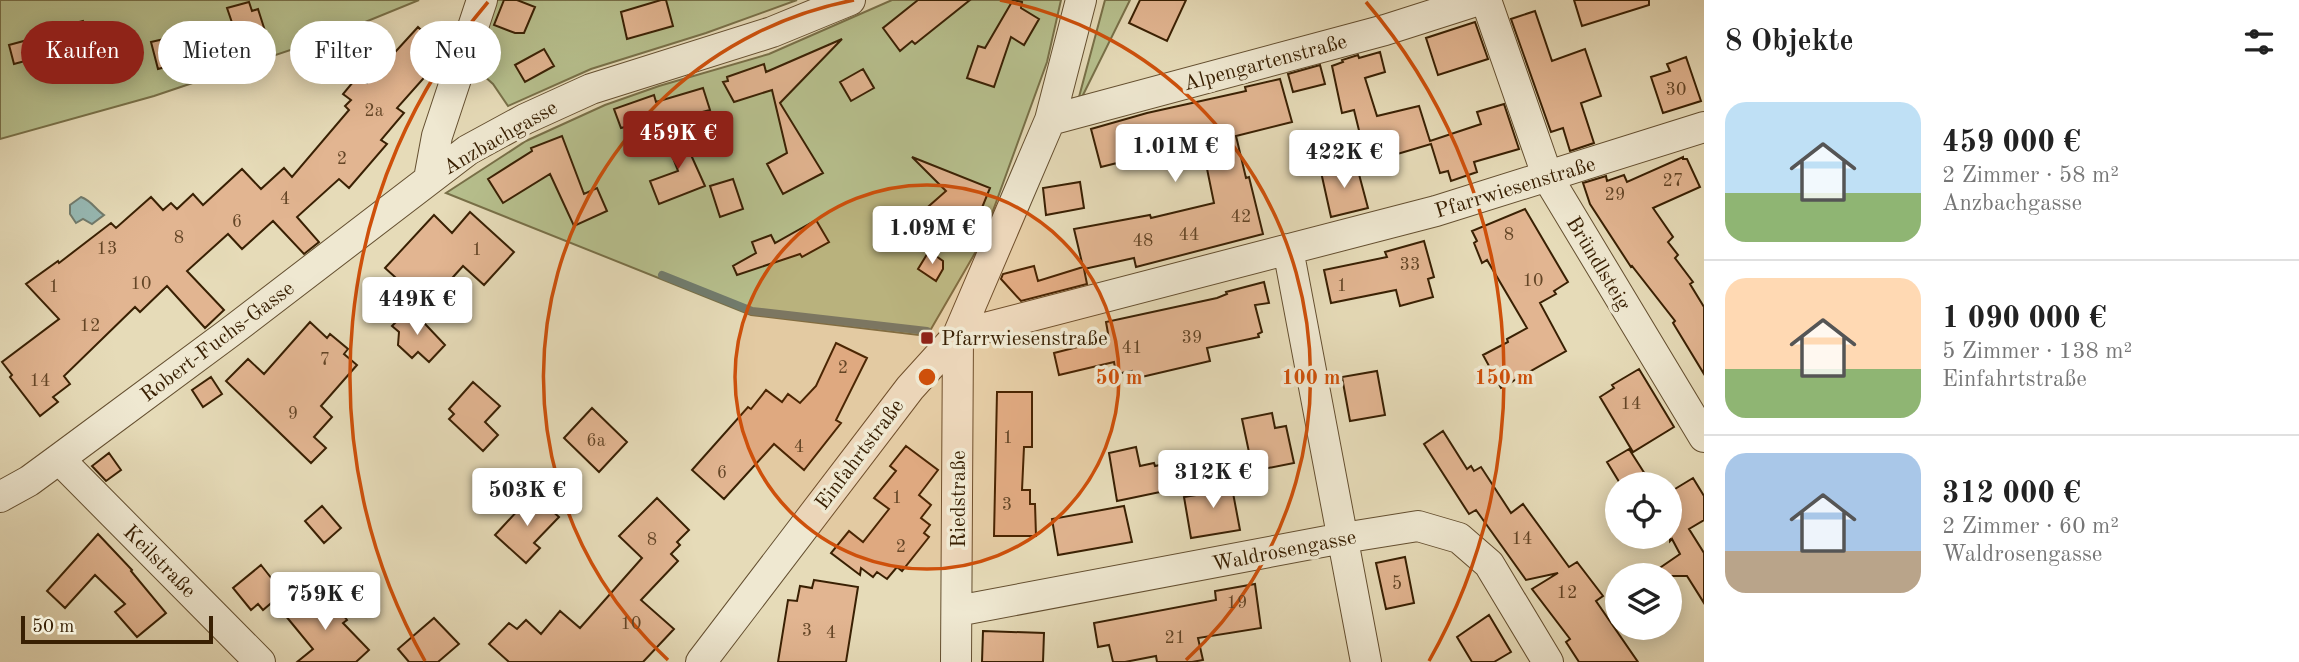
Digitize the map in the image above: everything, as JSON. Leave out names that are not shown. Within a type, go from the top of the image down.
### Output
[{"type":"street","points":[[429,179],[438,136],[482,0]]},
{"type":"street","name":"Anzbachgasse","points":[[429,179],[468,150],[572,96],[759,36],[850,0]]},
{"type":"street","name":"Einfahrtstraße","points":[[701,662],[909,388],[958,335],[1050,120],[1081,0]]},
{"type":"street","name":"Alpengartenstraße","points":[[1050,120],[1385,30],[1479,0]]},
{"type":"street","name":"Bründlsteig","points":[[1486,0],[1548,178],[1704,437]]},
{"type":"street","name":"Pfarrwiesenstraße","points":[[958,335],[1436,211],[1704,127]]},
{"type":"street","name":"Robert-Fuchs-Gasse","points":[[0,497],[29,481],[59,459],[429,179]]},
{"type":"street","points":[[1288,249],[1366,662]]},
{"type":"street","name":"Riedstraße","points":[[956,662],[958,335]]},
{"type":"street","name":"Keilstraße","points":[[59,459],[260,662]]},
{"type":"street","name":"Waldrosengasse","points":[[957,611],[1418,526],[1459,538],[1489,564],[1548,662]]},
{"type":"green space","points":[[0,0],[419,0],[368,21],[290,21],[290,50],[276,55],[276,21],[158,21],[158,84],[190,84],[0,139]]},
{"type":"green space","points":[[493,0],[797,0],[706,33],[591,69],[508,106],[493,84],[501,84],[501,21],[487,21]]},
{"type":"green space","points":[[892,0],[1061,0],[1047,62],[982,241],[927,336],[751,315],[446,193],[526,141],[605,105],[659,86],[769,54]]},
{"type":"green space","points":[[1105,0],[1130,0],[1081,99],[1079,97]]},
{"type":"water","points":[[81,197],[104,215],[92,224],[83,219],[76,223],[70,214],[70,205]]},
{"type":"building","points":[[504,0],[517,0],[535,7],[524,33],[501,28],[501,21],[496,21]]},
{"type":"building","points":[[666,0],[673,26],[627,39],[621,12]]},
{"type":"building","points":[[918,0],[970,0],[915,44],[912,41],[900,51],[883,28]]},
{"type":"building","points":[[1013,0],[1022,2],[1021,8],[1039,19],[1024,45],[1011,37],[994,87],[967,78],[978,46],[985,48]]},
{"type":"building","points":[[1140,0],[1186,0],[1167,41],[1129,23]]},
{"type":"building","points":[[1574,0],[1649,0],[1649,5],[1582,26]]},
{"type":"building","points":[[249,2],[252,11],[258,9],[262,21],[231,21],[227,8]]},
{"type":"building","points":[[1535,11],[1552,61],[1585,49],[1601,96],[1581,103],[1594,143],[1570,151],[1563,128],[1551,132],[1511,19]]},
{"type":"building","points":[[1475,22],[1488,59],[1438,75],[1426,38]]},
{"type":"building","points":[[410,36],[410,84],[418,84],[397,108],[404,113],[381,140],[387,144],[349,188],[339,179],[297,217],[319,242],[304,254],[273,221],[242,249],[228,234],[187,271],[224,310],[205,328],[167,286],[140,312],[135,307],[64,376],[70,384],[53,397],[58,402],[40,416],[2,362],[59,319],[26,284],[58,261],[59,263],[111,223],[116,228],[151,197],[163,210],[171,203],[177,209],[193,194],[203,205],[242,169],[261,189],[284,168],[292,177],[349,110],[345,106],[351,100],[343,94],[351,84],[396,84],[396,51]]},
{"type":"building","points":[[842,39],[780,103],[823,173],[783,194],[767,164],[787,153],[772,90],[734,102],[723,82],[728,81],[727,77],[764,64],[766,72]]},
{"type":"building","points":[[158,40],[158,69],[151,42]]},
{"type":"building","points":[[21,42],[21,62],[14,64],[9,45]]},
{"type":"building","points":[[544,49],[554,66],[525,82],[515,65]]},
{"type":"building","points":[[1380,52],[1385,72],[1365,78],[1377,116],[1419,106],[1430,141],[1481,124],[1477,112],[1504,104],[1519,149],[1474,162],[1477,172],[1451,181],[1448,171],[1440,173],[1431,144],[1367,163],[1354,110],[1342,113],[1332,66],[1358,55],[1359,58]]},
{"type":"building","points":[[1686,57],[1701,101],[1663,113],[1651,77],[1670,71],[1667,64]]},
{"type":"building","points":[[1320,65],[1325,84],[1293,92],[1288,74]]},
{"type":"building","points":[[863,69],[874,88],[851,101],[840,82]]},
{"type":"building","points":[[1280,79],[1292,122],[1236,136],[1263,234],[1136,267],[1134,258],[1084,269],[1087,284],[1021,301],[1001,279],[1003,274],[1034,266],[1038,281],[1083,267],[1074,229],[1150,215],[1151,218],[1214,203],[1204,154],[1160,165],[1157,153],[1101,167],[1091,129],[1147,113],[1246,91],[1245,87]]},
{"type":"building","points":[[703,88],[710,110],[659,122],[628,134],[625,127],[621,128],[614,109],[654,95],[656,102]]},
{"type":"building","points":[[678,126],[705,186],[659,204],[650,181],[678,171],[663,132]]},
{"type":"building","points":[[562,136],[584,194],[597,188],[607,211],[574,226],[550,174],[503,203],[488,179],[532,151],[531,148]]},
{"type":"building","points":[[912,157],[990,188],[975,225],[929,206],[946,191]]},
{"type":"building","points":[[1683,157],[1687,159],[1700,187],[1653,208],[1673,237],[1668,242],[1678,255],[1675,258],[1693,282],[1690,284],[1704,307],[1704,374],[1673,323],[1675,321],[1631,267],[1590,204],[1583,183],[1606,176],[1607,181],[1624,175],[1627,182]]},
{"type":"building","points":[[1356,163],[1368,208],[1331,217],[1321,172]]},
{"type":"building","points":[[733,179],[743,209],[720,217],[710,186]]},
{"type":"building","points":[[1080,182],[1084,208],[1046,215],[1043,188]]},
{"type":"building","points":[[1525,209],[1568,282],[1554,291],[1556,294],[1540,303],[1566,351],[1501,388],[1483,355],[1527,328],[1487,260],[1482,263],[1472,231]]},
{"type":"building","points":[[470,212],[514,252],[484,285],[463,266],[427,306],[385,268],[434,215],[452,233]]},
{"type":"building","points":[[816,220],[829,242],[802,257],[800,254],[737,275],[733,266],[756,253],[752,242],[771,235],[775,243]]},
{"type":"building","points":[[1424,241],[1434,277],[1428,279],[1433,297],[1400,306],[1396,290],[1331,303],[1324,270],[1387,257],[1385,252]]},
{"type":"building","points":[[929,251],[943,261],[943,269],[936,281],[918,269]]},
{"type":"building","points":[[1264,282],[1269,303],[1255,305],[1262,332],[1258,334],[1259,337],[1207,348],[1210,361],[1133,379],[1132,371],[1116,374],[1114,362],[1059,375],[1054,353],[1109,339],[1106,322],[1217,298],[1227,294],[1226,292]]},
{"type":"building","points":[[410,308],[445,345],[429,362],[418,352],[412,358],[398,345],[399,332],[392,326]]},
{"type":"building","points":[[310,322],[327,338],[330,334],[348,349],[344,354],[357,365],[321,406],[332,417],[314,437],[326,448],[311,463],[226,381],[248,359],[264,374]]},
{"type":"building","points":[[836,343],[867,358],[836,420],[841,423],[804,470],[774,444],[724,499],[692,470],[766,390],[782,402],[788,394],[800,403],[816,386]]},
{"type":"building","points":[[1639,369],[1674,427],[1633,452],[1600,397],[1614,388],[1612,385]]},
{"type":"building","points":[[1377,371],[1385,415],[1350,421],[1342,377]]},
{"type":"building","points":[[211,377],[222,394],[203,407],[192,390]]},
{"type":"building","points":[[473,382],[500,406],[485,422],[498,435],[483,451],[449,419],[454,414],[449,409]]},
{"type":"building","points":[[997,392],[1032,392],[1032,447],[1024,447],[1022,490],[1030,490],[1030,504],[1035,504],[1036,536],[994,536]]},
{"type":"building","points":[[592,408],[627,442],[599,472],[564,438]]},
{"type":"building","points":[[1272,413],[1275,428],[1286,426],[1294,463],[1253,471],[1242,419]]},
{"type":"building","points":[[1443,431],[1467,469],[1471,466],[1474,471],[1481,467],[1511,513],[1523,504],[1569,567],[1577,562],[1603,596],[1596,601],[1605,614],[1605,640],[1623,640],[1638,662],[1579,662],[1566,642],[1570,639],[1532,589],[1558,573],[1526,580],[1476,510],[1469,514],[1424,444]]},
{"type":"building","points":[[906,446],[938,470],[919,495],[931,505],[921,518],[930,525],[924,533],[929,537],[902,571],[897,567],[887,579],[877,572],[873,577],[861,568],[860,575],[831,553],[849,531],[863,542],[889,509],[874,498],[896,471],[890,466]]},
{"type":"building","points":[[1136,447],[1140,466],[1154,463],[1155,466],[1160,465],[1165,491],[1117,501],[1109,453]]},
{"type":"building","points":[[1629,449],[1644,472],[1613,472],[1607,462]]},
{"type":"building","points":[[109,453],[121,470],[106,481],[92,466]]},
{"type":"building","points":[[1230,477],[1240,530],[1191,538],[1184,497],[1209,493],[1207,481]]},
{"type":"building","points":[[1693,478],[1704,496],[1704,520],[1689,529],[1704,553],[1704,603],[1687,576],[1682,576],[1682,563],[1667,563],[1680,554],[1677,549],[1682,549],[1682,485]]},
{"type":"building","points":[[533,494],[559,517],[534,543],[540,548],[526,563],[495,535]]},
{"type":"building","points":[[657,498],[689,530],[677,542],[680,545],[671,554],[678,561],[641,600],[674,629],[643,662],[509,662],[489,644],[509,623],[517,629],[526,620],[541,634],[560,611],[580,628],[642,558],[619,536]]},
{"type":"building","points":[[322,506],[341,528],[324,543],[305,521]]},
{"type":"building","points":[[1124,506],[1132,542],[1058,555],[1052,519]]},
{"type":"building","points":[[98,534],[132,570],[166,613],[137,637],[115,612],[125,604],[95,575],[65,608],[47,591]]},
{"type":"building","points":[[1405,557],[1414,603],[1386,609],[1376,563]]},
{"type":"building","points":[[261,565],[283,593],[263,610],[258,604],[251,610],[233,588]]},
{"type":"building","points":[[814,580],[858,587],[846,662],[778,662],[788,600],[797,601],[800,586],[812,588]]},
{"type":"building","points":[[1255,584],[1261,628],[1198,638],[1203,660],[1157,662],[1156,656],[1113,662],[1109,645],[1098,647],[1094,623],[1216,600],[1215,591]]},
{"type":"building","points":[[312,592],[321,602],[328,596],[347,620],[343,623],[369,650],[356,662],[297,662],[313,649],[285,615]]},
{"type":"building","points":[[1489,615],[1511,652],[1494,662],[1472,662],[1457,637]]},
{"type":"building","points":[[434,618],[459,644],[438,662],[409,662],[398,649]]},
{"type":"building","points":[[983,631],[1044,633],[1043,662],[982,662]]},
{"type":"waterway","points":[[662,275],[752,311],[927,331]]},
{"type":"place","name":"Pfarrwiesenstraße","points":[[927,338]]}]
